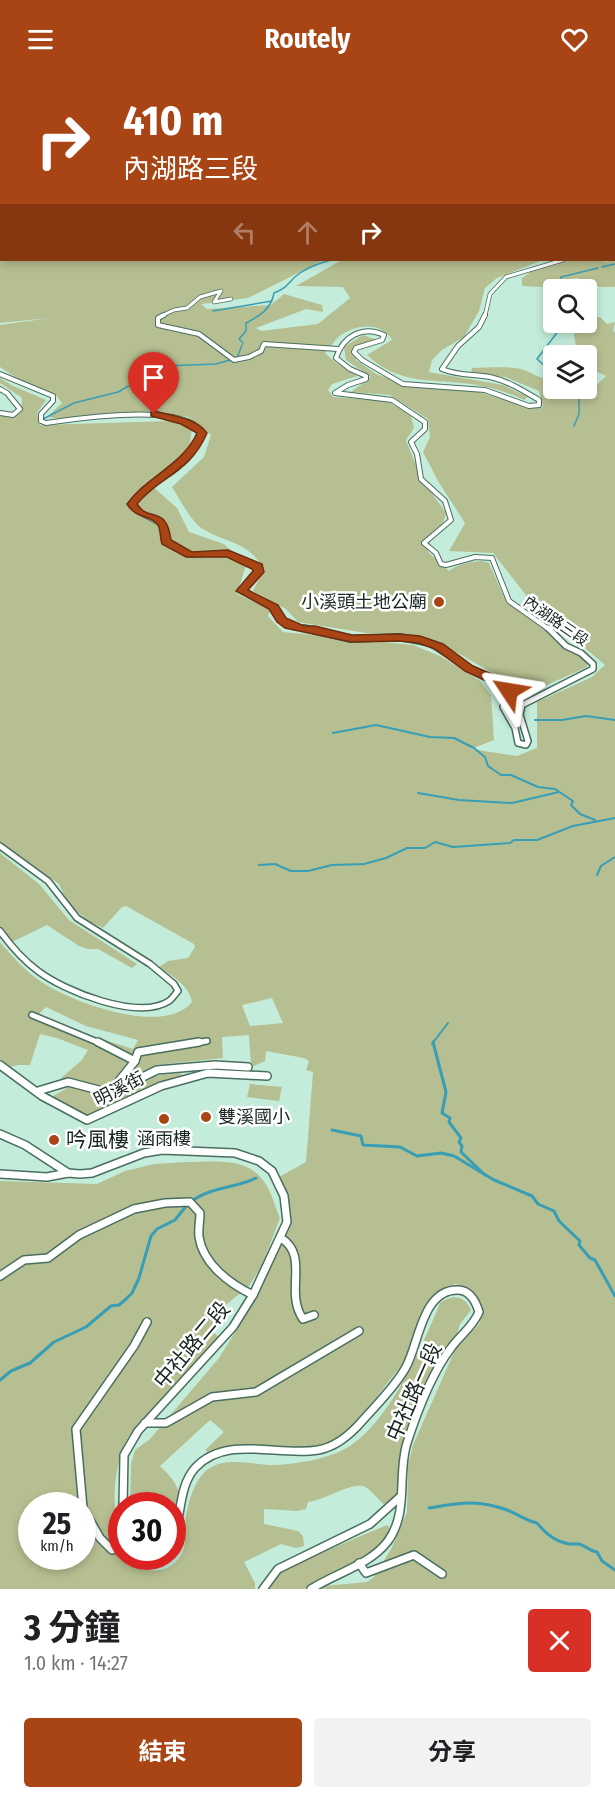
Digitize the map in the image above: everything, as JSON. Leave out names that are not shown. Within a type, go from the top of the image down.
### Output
[{"type":"street","points":[[231,299],[214,302],[221,291],[200,297],[187,308],[174,310],[159,318],[158,325],[199,334],[234,360],[261,351],[264,344],[338,349],[352,335],[365,330],[379,331],[384,335],[382,340],[356,348],[354,352],[362,360],[403,384],[485,390],[529,406],[539,405],[539,400],[517,385],[492,378],[450,373],[442,369],[461,342],[480,328],[484,320],[486,301],[496,285],[507,277],[528,269],[559,261]]},
{"type":"street","name":"內湖路三段","points":[[0,374],[53,396],[53,401],[41,414],[41,421],[46,423],[85,417],[154,414],[197,427],[202,435],[193,450],[180,465],[142,492],[132,504],[136,511],[164,525],[166,542],[190,555],[228,553],[258,567],[259,572],[241,591],[274,607],[289,626],[303,630],[315,629],[351,639],[399,637],[420,640],[439,647],[469,668],[504,684],[509,691],[503,707],[515,728],[518,743],[526,745],[528,741],[520,715],[522,705],[551,688],[588,673],[593,664],[581,653],[566,646],[556,634],[509,601],[492,558],[476,557],[447,565],[441,564],[436,553],[424,543],[451,520],[451,512],[444,499],[421,479],[417,454],[411,442],[425,429],[425,422],[392,400],[335,393],[348,385],[366,379],[366,376],[337,361],[338,349]]},
{"type":"street","points":[[0,389],[7,393],[20,410],[12,415],[0,413]]},
{"type":"street","points":[[0,846],[48,881],[77,918],[160,972],[174,983],[178,991],[169,1003],[143,1008],[76,991],[49,980],[35,970],[17,953],[0,931]]},
{"type":"street","points":[[32,1015],[116,1049],[135,1061]]},
{"type":"street","points":[[110,1093],[135,1061],[138,1052],[207,1041]]},
{"type":"street","name":"明溪街","points":[[0,1065],[6,1071],[87,1120],[160,1086],[208,1073],[267,1076]]},
{"type":"street","points":[[38,1091],[68,1082],[110,1093],[157,1070],[216,1065],[248,1067]]},
{"type":"street","points":[[0,1134],[25,1145],[68,1173]]},
{"type":"street","name":"中社路二段","points":[[68,1173],[92,1173],[144,1153],[162,1150],[206,1151],[248,1156],[272,1171],[279,1181],[287,1210],[281,1238],[253,1295],[233,1327],[145,1423],[124,1455],[123,1492]]},
{"type":"street","points":[[0,1174],[48,1177],[68,1173]]},
{"type":"street","points":[[0,1276],[24,1260],[48,1258],[79,1235],[134,1209],[165,1203],[190,1202],[200,1213],[199,1237],[205,1254],[240,1290],[253,1295]]},
{"type":"street","points":[[281,1238],[287,1240],[294,1248],[292,1304],[296,1313],[303,1318],[314,1315]]},
{"type":"street","name":"中社路一段","points":[[185,1492],[187,1480],[195,1467],[207,1457],[222,1451],[318,1450],[340,1441],[353,1432],[404,1369],[414,1351],[429,1306],[437,1296],[459,1289],[470,1295],[479,1312],[476,1321],[450,1348],[407,1445],[395,1530],[379,1551],[311,1589]]},
{"type":"street","points":[[108,1546],[100,1538],[83,1508],[76,1429],[134,1346],[147,1322]]},
{"type":"street","points":[[145,1423],[166,1423],[212,1397],[256,1392],[359,1331]]},
{"type":"street","points":[[263,1589],[279,1569],[370,1524],[401,1496]]},
{"type":"street","points":[[359,1563],[366,1573],[414,1555],[441,1574]]},
{"type":"green space","points":[[0,261],[322,261],[248,298],[201,304],[207,309],[271,305],[284,294],[322,305],[323,312],[306,309],[256,328],[261,331],[318,324],[350,298],[343,287],[296,286],[340,261],[540,261],[497,278],[485,288],[479,311],[464,337],[442,350],[432,360],[429,372],[503,385],[528,397],[524,400],[485,387],[416,379],[391,371],[367,355],[392,340],[382,330],[369,327],[347,331],[325,353],[357,376],[332,384],[328,390],[333,397],[387,401],[411,416],[414,428],[406,440],[421,478],[446,513],[442,524],[431,540],[428,552],[449,571],[468,563],[480,561],[489,563],[504,597],[554,631],[555,639],[586,661],[587,667],[527,694],[521,718],[516,720],[510,710],[516,693],[504,680],[458,653],[409,634],[366,633],[298,622],[286,609],[253,591],[264,570],[258,560],[245,548],[199,526],[172,487],[204,457],[211,435],[188,417],[152,411],[62,419],[47,417],[62,403],[56,395],[30,387],[0,367],[0,325],[50,318],[0,323]]},
{"type":"green space","points":[[564,261],[615,261],[615,287],[597,286],[597,279],[577,278],[543,279],[543,287],[522,286],[522,278],[534,270]]},
{"type":"green space","points":[[597,317],[600,317],[607,324],[615,322],[613,331],[615,332],[615,1589],[319,1589],[324,1586],[367,1582],[374,1577],[391,1549],[407,1512],[408,1466],[413,1445],[455,1350],[479,1324],[483,1309],[478,1300],[464,1286],[455,1284],[435,1293],[427,1303],[403,1363],[351,1430],[337,1440],[316,1448],[208,1452],[205,1450],[224,1432],[210,1420],[160,1466],[175,1483],[178,1492],[130,1492],[131,1464],[135,1450],[150,1439],[219,1358],[254,1302],[285,1234],[288,1207],[279,1177],[306,1162],[313,1072],[306,1070],[309,1061],[304,1058],[266,1051],[265,1061],[251,1065],[249,1035],[222,1037],[223,1058],[155,1065],[155,1076],[180,1073],[183,1076],[152,1087],[85,1118],[53,1096],[67,1088],[61,1078],[81,1061],[88,1050],[40,1034],[30,1065],[0,1069],[0,942],[29,972],[54,989],[94,1006],[140,1016],[161,1016],[179,1012],[192,1002],[184,986],[159,967],[168,961],[188,958],[195,947],[194,944],[126,906],[122,907],[103,928],[89,921],[69,905],[59,884],[0,844],[0,414],[9,416],[21,411],[22,398],[0,383],[0,378],[46,400],[37,413],[40,425],[171,421],[192,429],[189,451],[152,486],[177,508],[189,532],[224,544],[246,565],[237,594],[271,609],[268,616],[283,632],[413,645],[440,656],[479,680],[491,695],[494,740],[471,749],[517,756],[537,748],[537,702],[592,677],[605,665],[533,604],[493,553],[449,551],[465,523],[438,481],[423,452],[430,437],[428,419],[390,395],[351,392],[371,377],[346,360],[344,347],[363,335],[377,340],[358,346],[356,360],[376,374],[409,386],[472,390],[529,407],[543,407],[539,391],[505,377],[471,373],[472,368],[521,369],[543,378],[543,399],[597,399],[597,385],[606,376],[597,372],[597,345],[576,345],[574,333],[597,333]],"holes":[[[272,998],[283,1023],[250,1026],[242,1005]],[[46,1007],[86,1026],[138,1040],[133,1049],[73,1030],[38,1015]]]},
{"type":"green space","points":[[0,853],[39,884],[69,920],[137,964],[132,968],[98,949],[79,946],[47,925],[12,942],[0,927]]},
{"type":"green space","points":[[250,1084],[282,1087],[279,1101],[247,1097]]},
{"type":"green space","points":[[230,1162],[240,1164],[258,1174],[272,1196],[280,1218],[262,1265],[249,1286],[227,1304],[210,1330],[219,1337],[128,1437],[120,1456],[115,1492],[108,1492],[108,1570],[186,1570],[186,1516],[194,1489],[205,1472],[217,1464],[243,1462],[286,1464],[319,1459],[343,1450],[359,1439],[374,1424],[388,1405],[413,1363],[440,1303],[449,1298],[458,1297],[465,1301],[471,1310],[460,1324],[457,1334],[447,1345],[431,1377],[405,1444],[399,1495],[385,1505],[367,1488],[355,1486],[308,1502],[306,1509],[297,1511],[264,1509],[264,1524],[298,1531],[303,1536],[304,1546],[296,1548],[281,1544],[244,1562],[255,1583],[255,1589],[0,1589],[0,1181],[97,1184],[125,1171],[154,1164]]},
{"type":"green space","points":[[387,1525],[391,1530],[376,1549],[305,1589],[265,1589],[285,1568]]},
{"type":"waterway","points":[[271,301],[274,293],[303,271],[328,261]]},
{"type":"waterway","points":[[602,267],[615,264]]},
{"type":"waterway","points":[[561,279],[561,277],[598,268]]},
{"type":"waterway","points":[[213,311],[271,301]]},
{"type":"waterway","points":[[243,343],[239,339],[246,331],[246,323],[264,311],[271,301]]},
{"type":"waterway","points":[[548,345],[557,333]]},
{"type":"waterway","points":[[43,419],[74,403],[118,392],[163,366],[216,364],[237,358],[242,345]]},
{"type":"waterway","points":[[543,351],[537,359],[543,364]]},
{"type":"waterway","points":[[574,426],[579,414],[579,399]]},
{"type":"waterway","points":[[535,720],[562,720],[586,716],[615,720]]},
{"type":"waterway","points":[[333,733],[376,725],[430,737],[454,738],[474,748],[485,757],[488,766],[501,775],[511,775],[538,787],[555,789],[573,801],[571,805],[580,814],[595,820]]},
{"type":"waterway","points":[[418,793],[459,800],[512,803],[559,792]]},
{"type":"waterway","points":[[259,865],[275,864],[291,871],[308,871],[332,865],[364,864],[386,858],[407,848],[425,848],[435,842],[453,847],[510,843],[514,840],[537,840],[573,826],[615,818]]},
{"type":"waterway","points":[[597,875],[601,866],[615,857]]},
{"type":"waterway","points":[[433,1043],[448,1023]]},
{"type":"waterway","points":[[433,1043],[446,1092],[442,1113],[450,1118],[449,1122],[461,1138],[459,1142],[462,1146],[461,1152],[484,1174]]},
{"type":"waterway","points":[[332,1130],[361,1136],[363,1145],[400,1147],[417,1156],[441,1153],[454,1156],[484,1174]]},
{"type":"waterway","points":[[484,1174],[532,1196],[538,1204],[554,1211],[559,1221],[580,1241],[579,1245],[590,1258],[595,1260],[615,1296]]},
{"type":"waterway","points":[[192,1201],[215,1190],[256,1178]]},
{"type":"waterway","points":[[0,1380],[11,1371],[30,1363],[54,1342],[86,1327],[111,1306],[119,1305],[126,1299],[132,1293],[139,1278],[151,1236],[157,1229],[175,1220],[187,1205]]},
{"type":"waterway","points":[[429,1508],[477,1503],[507,1510],[537,1523],[555,1539],[569,1544],[579,1544],[597,1552],[602,1561],[615,1570]]},
{"type":"place","name":"小溪頭土地公廟","points":[[439,602]]},
{"type":"place","name":"雙溪國小","points":[[206,1117]]},
{"type":"place","name":"涵雨樓","points":[[164,1119]]},
{"type":"place","name":"吟風樓","points":[[54,1140]]},
{"type":"route","points":[[154,414],[185,422],[197,427],[202,433],[196,446],[180,465],[142,492],[132,504],[136,511],[164,525],[166,542],[186,554],[228,553],[258,567],[259,572],[241,591],[245,595],[274,607],[289,626],[303,630],[315,629],[335,633],[351,639],[399,637],[420,640],[439,647],[469,668],[504,684],[509,691]]}]
